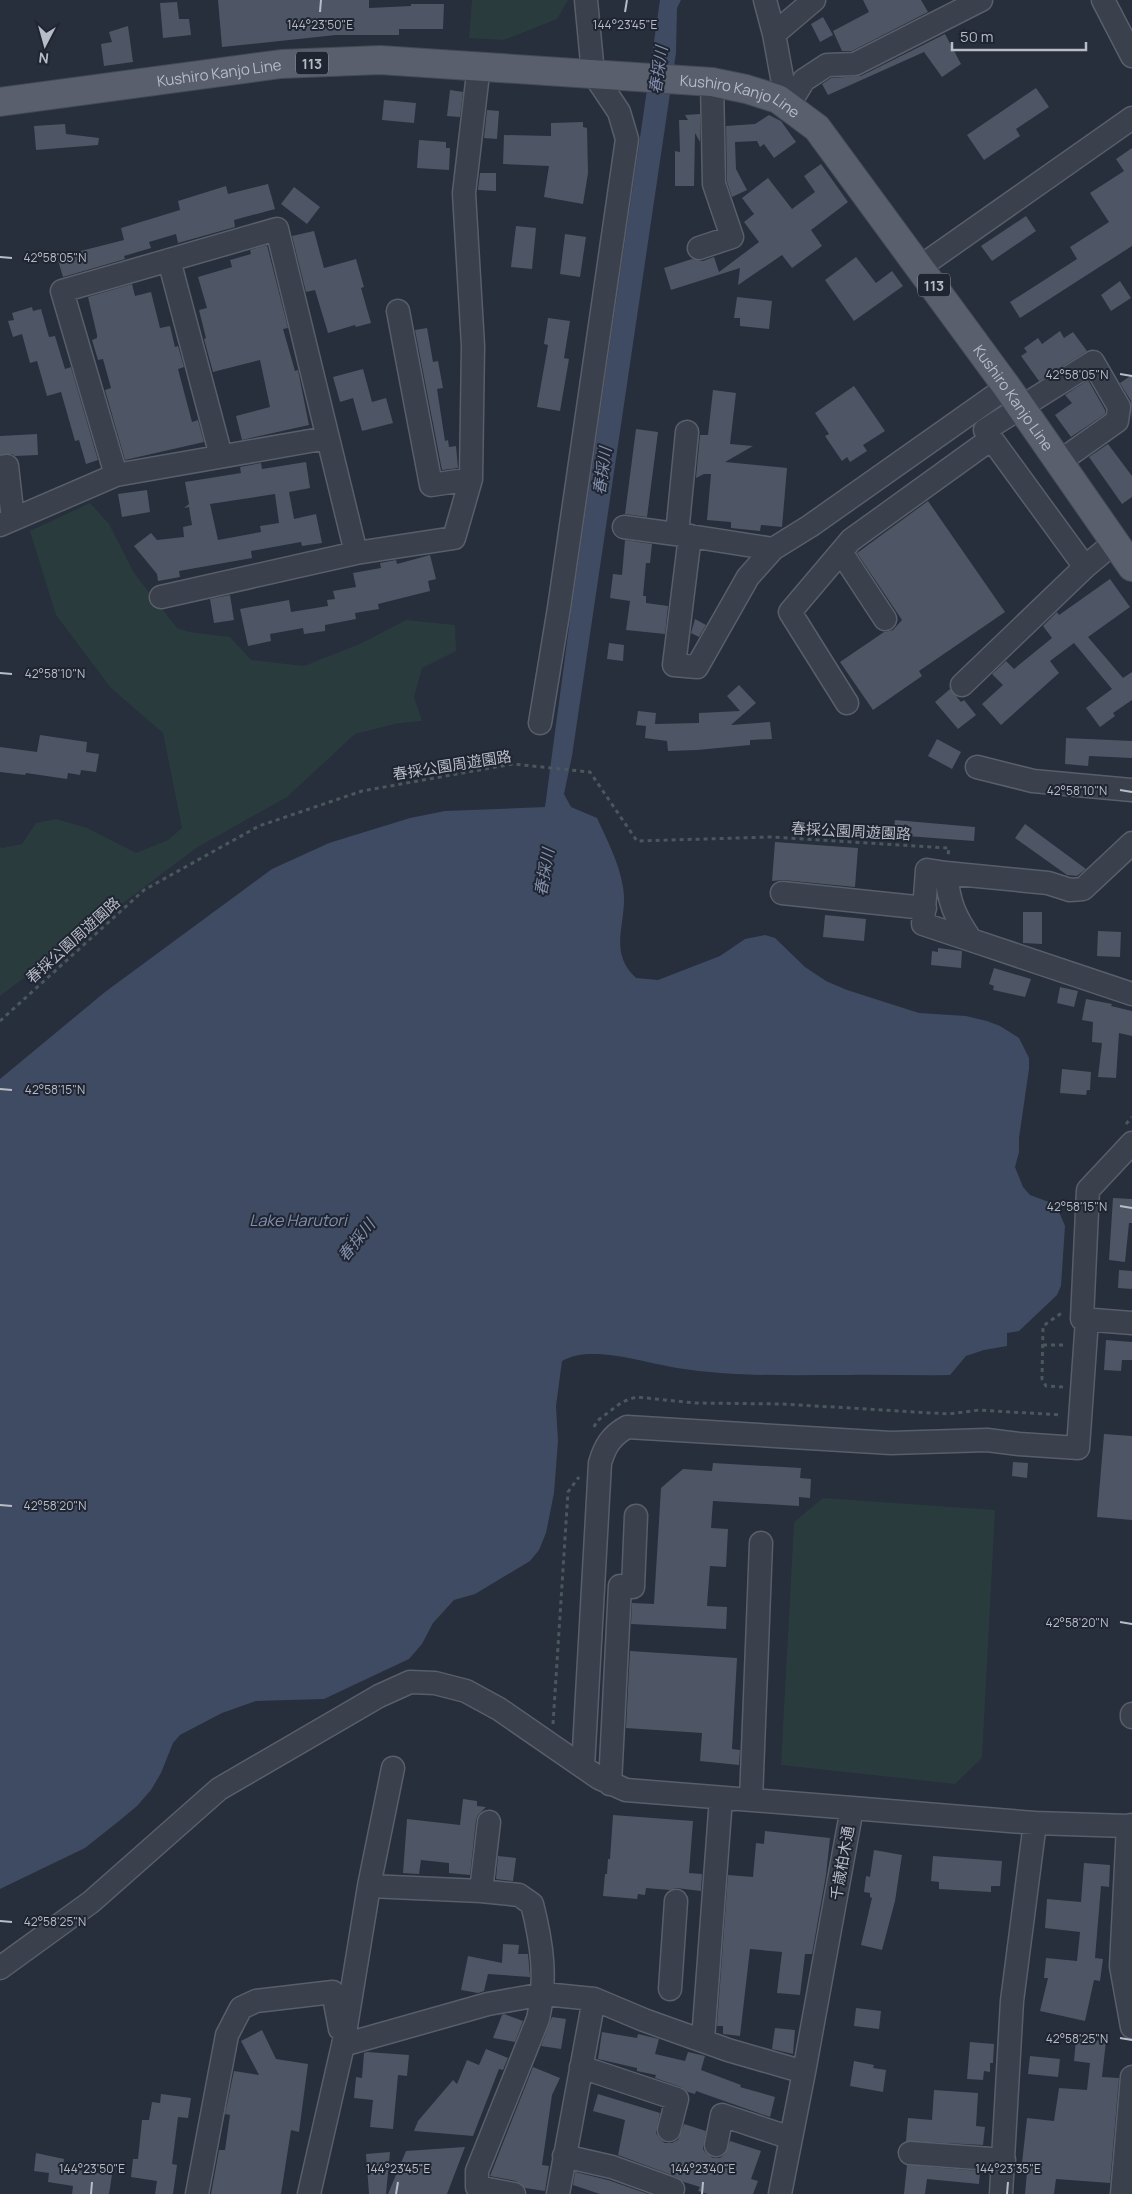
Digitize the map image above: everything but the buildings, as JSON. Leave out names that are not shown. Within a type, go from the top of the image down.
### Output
[{"type":"main road","name":"Kushiro Kanjo Line","points":[[0,102],[281,64],[380,60],[480,65],[712,82],[746,88],[783,102],[817,128],[1014,397],[1132,567]]},
{"type":"street","points":[[540,723],[627,139],[619,112],[594,73],[586,0]]},
{"type":"street","points":[[765,0],[784,83],[783,102]]},
{"type":"street","points":[[774,34],[814,0]]},
{"type":"street","points":[[783,102],[804,80],[827,65],[855,64],[981,0]]},
{"type":"street","points":[[1103,0],[1132,56]]},
{"type":"street","points":[[161,597],[356,553],[454,538],[470,479],[473,346],[464,193],[480,65]]},
{"type":"street","points":[[699,248],[732,237],[714,184],[712,82]]},
{"type":"street","points":[[920,267],[1132,118]]},
{"type":"street","points":[[116,475],[62,291],[277,229],[356,553]]},
{"type":"street","points":[[169,260],[221,456]]},
{"type":"street","points":[[398,311],[431,485],[470,479]]},
{"type":"street","points":[[687,432],[683,535],[674,665],[698,667],[748,577],[774,549],[1014,397],[1093,362],[1119,407],[1117,421],[1060,462]]},
{"type":"street","points":[[1014,397],[985,430],[1085,567]]},
{"type":"street","points":[[0,467],[7,466],[6,522],[116,475],[328,438]]},
{"type":"street","points":[[847,704],[790,612],[851,540],[991,439]]},
{"type":"street","points":[[624,527],[774,549]]},
{"type":"street","points":[[962,685],[1085,567],[1115,542]]},
{"type":"street","points":[[841,552],[885,618]]},
{"type":"street","points":[[977,766],[1033,781],[1132,790]]},
{"type":"street","points":[[1132,843],[1083,889],[1070,890],[1048,883],[927,870],[924,924],[1132,994]]},
{"type":"street","points":[[946,873],[948,897],[958,921],[971,940]]},
{"type":"street","points":[[782,892],[925,908]]},
{"type":"street","points":[[1077,1318],[1082,1319],[1088,1190],[1129,1134]]},
{"type":"street","points":[[1077,1318],[1132,1323]]},
{"type":"street","points":[[583,1767],[600,1463],[605,1446],[616,1433],[627,1427],[891,1443],[987,1440],[1078,1448],[1077,1318]]},
{"type":"street","points":[[610,1784],[620,1586],[633,1587],[636,1516]]},
{"type":"street","points":[[752,1800],[761,1543]]},
{"type":"street","points":[[0,1968],[91,1902],[218,1789],[379,1696],[410,1682],[435,1683],[466,1691],[499,1709],[610,1784],[626,1790],[852,1808]]},
{"type":"street","points":[[309,2194],[343,2045],[369,1886],[393,1768]]},
{"type":"street","points":[[702,2040],[721,1798]]},
{"type":"street","name":"千歳柏木通","points":[[780,2194],[852,1808],[1036,1823],[1130,1826]]},
{"type":"street","points":[[481,1891],[489,1822]]},
{"type":"street","points":[[1001,2194],[1012,2001],[1036,1823]]},
{"type":"street","points":[[1130,1826],[1121,1966],[1132,2027]]},
{"type":"street","points":[[369,1886],[481,1891],[519,1895],[532,1904],[541,1938],[544,1994],[538,2019],[477,2171],[477,2186],[514,2194]]},
{"type":"street","points":[[670,1988],[676,1901]]},
{"type":"street","points":[[673,1944],[710,1946]]},
{"type":"street","points":[[197,2194],[227,2034],[241,2008],[256,2001],[333,1992],[343,2045]]},
{"type":"street","points":[[343,2045],[488,2004],[544,1994],[594,1999],[644,2020],[766,2063],[804,2072]]},
{"type":"street","points":[[558,2194],[594,1999]]},
{"type":"street","points":[[581,2067],[676,2099],[669,2130]]},
{"type":"street","points":[[1122,2194],[1132,2076]]},
{"type":"street","points":[[716,2144],[722,2115],[791,2138]]},
{"type":"street","points":[[910,2153],[1004,2160]]},
{"type":"street","points":[[564,2156],[612,2167],[673,2189]]},
{"type":"path","name":"春採公園周遊園路","points":[[0,1021],[144,890],[259,826],[362,791],[513,764],[590,772],[637,841],[771,838],[949,848],[946,873]]},
{"type":"path","points":[[1129,1134],[1132,1117]]},
{"type":"path","points":[[1068,1307],[1077,1318]]},
{"type":"path","points":[[1063,1387],[1046,1386],[1042,1379],[1044,1326],[1064,1312]]},
{"type":"path","points":[[1065,1354],[1066,1336]]},
{"type":"path","points":[[1043,1345],[1066,1346]]},
{"type":"path","points":[[1063,1397],[1064,1379]]},
{"type":"path","points":[[594,1429],[597,1421],[622,1402],[636,1397],[695,1403],[783,1404],[949,1414],[979,1410],[1062,1416],[1062,1406]]},
{"type":"path","points":[[552,1746],[568,1492],[583,1471]]},
{"type":"shaded area","points":[[472,0],[568,0],[557,19],[504,40],[469,38]]},
{"type":"shaded area","points":[[90,503],[109,524],[134,573],[177,628],[189,632],[230,637],[251,660],[304,666],[362,643],[406,620],[455,625],[456,651],[422,668],[414,697],[422,721],[399,723],[355,734],[287,797],[196,848],[0,996],[0,847],[22,844],[36,823],[56,819],[87,828],[136,853],[168,840],[182,828],[163,733],[111,688],[56,615],[30,531]]},
{"type":"shaded area","points":[[823,1498],[995,1510],[982,1758],[955,1784],[781,1765],[794,1522]]},
{"type":"water","name":"Lake Harutori","points":[[660,0],[681,0],[677,8],[676,53],[572,756],[564,794],[571,807],[597,818],[616,860],[623,887],[624,900],[620,946],[622,957],[627,967],[636,978],[658,980],[720,956],[745,939],[765,935],[775,938],[805,967],[826,981],[847,990],[919,1013],[966,1016],[987,1021],[1000,1026],[1019,1038],[1029,1058],[1029,1069],[1019,1138],[1019,1152],[1015,1167],[1023,1187],[1030,1195],[1049,1202],[1060,1214],[1065,1226],[1061,1286],[1057,1295],[1019,1331],[1007,1333],[1007,1346],[984,1350],[966,1356],[950,1375],[741,1374],[677,1368],[603,1354],[574,1356],[562,1361],[556,1406],[558,1441],[554,1493],[546,1533],[539,1550],[530,1561],[475,1594],[454,1600],[433,1623],[422,1644],[409,1659],[324,1699],[256,1701],[222,1713],[180,1735],[173,1743],[161,1773],[151,1790],[137,1806],[85,1848],[0,1889],[0,1079],[105,992],[272,869],[329,843],[410,818],[445,811],[545,807],[571,612]]},
{"type":"water label","name":"春採川","points":[[658,70]]},
{"type":"water label","name":"春採川","points":[[602,471]]},
{"type":"water label","name":"春採川","points":[[544,872]]},
{"type":"water label","name":"春採川","points":[[356,1240]]}]
